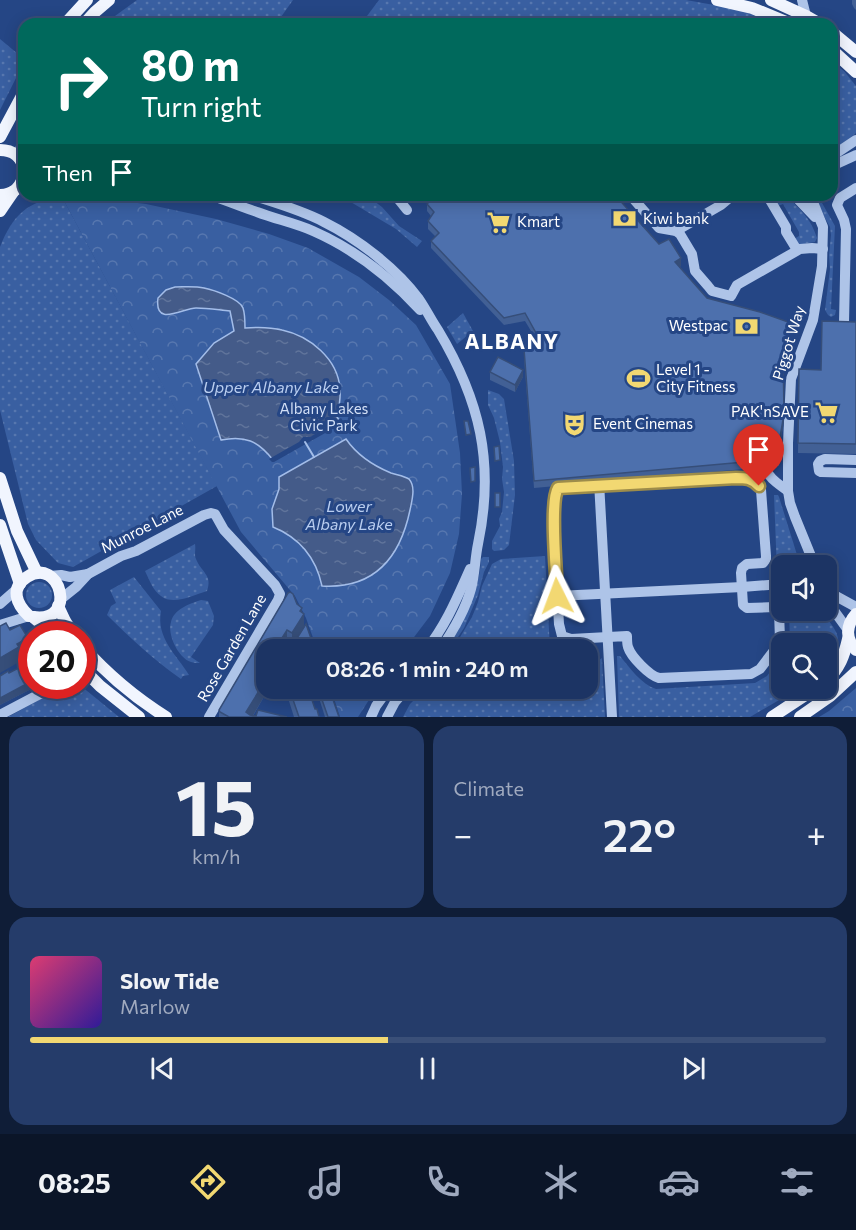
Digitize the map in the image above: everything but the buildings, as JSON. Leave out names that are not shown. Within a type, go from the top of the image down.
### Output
[{"type":"main road","points":[[70,18],[87,0]]},
{"type":"main road","points":[[90,18],[109,0]]},
{"type":"main road","points":[[717,0],[752,8],[776,18]]},
{"type":"main road","points":[[772,0],[810,18]]},
{"type":"main road","points":[[838,37],[856,52]]},
{"type":"main road","points":[[838,56],[856,72]]},
{"type":"main road","points":[[0,137],[18,103]]},
{"type":"main road","points":[[0,150],[10,151],[18,160]]},
{"type":"main road","points":[[0,195],[18,189]]},
{"type":"main road","points":[[0,211],[18,189]]},
{"type":"main road","points":[[0,478],[17,531],[43,575],[59,586],[59,602],[65,621]]},
{"type":"main road","points":[[0,525],[19,586]]},
{"type":"main road","points":[[37,621],[21,609],[16,595],[24,579],[30,575],[43,575]]},
{"type":"main road","points":[[31,616],[39,618],[50,615],[59,602]]},
{"type":"main road","points":[[837,669],[843,660],[852,618],[856,614]]},
{"type":"main road","points":[[848,634],[856,650]]},
{"type":"main road","points":[[96,660],[116,680],[148,706],[166,717]]},
{"type":"main road","points":[[800,717],[813,712],[856,672]]},
{"type":"main road","points":[[96,682],[139,717]]},
{"type":"main road","points":[[771,717],[799,699]]},
{"type":"street","points":[[772,0],[781,0]]},
{"type":"street","points":[[802,0],[806,16]]},
{"type":"street","points":[[838,152],[856,140]]},
{"type":"street","points":[[838,163],[856,155]]},
{"type":"street","points":[[856,188],[840,198],[837,205],[846,229],[828,322],[856,323]]},
{"type":"street","points":[[228,201],[290,222],[350,250],[372,265],[434,325]]},
{"type":"street","points":[[240,205],[256,207],[265,201]]},
{"type":"street","points":[[272,201],[273,209],[290,222]]},
{"type":"street","points":[[279,201],[324,222],[367,249],[398,276],[427,310],[450,350],[468,390],[481,436],[485,496],[471,587],[460,618],[447,639]]},
{"type":"street","points":[[288,201],[292,208]]},
{"type":"street","points":[[400,201],[407,210]]},
{"type":"street","points":[[635,201],[659,228],[680,234],[692,254],[695,271],[712,291],[730,296],[737,285],[797,250],[823,249]]},
{"type":"street","points":[[675,231],[726,201]]},
{"type":"street","points":[[771,201],[797,250]]},
{"type":"street","points":[[800,201],[816,219],[823,233]]},
{"type":"street","name":"Piggot Way","points":[[811,555],[790,503],[788,491],[793,444],[791,379],[806,342],[828,322],[822,266],[823,233],[821,220],[813,201]]},
{"type":"street","points":[[856,460],[825,459],[820,461],[818,466],[819,471],[822,472],[856,473]]},
{"type":"street","points":[[765,467],[770,476],[788,491]]},
{"type":"street","points":[[736,478],[747,478],[755,482],[763,498],[766,559],[760,564],[743,566],[741,570],[742,587],[742,603],[745,608],[774,607],[779,610],[779,644],[760,669],[754,673],[656,678],[649,674],[631,653],[627,636],[571,639],[564,637],[559,631],[554,528],[555,493],[558,488],[600,484],[736,478]]},
{"type":"street","points":[[600,484],[612,717]]},
{"type":"street","name":"Munroe Lane","points":[[59,602],[88,574],[211,513]]},
{"type":"street","name":"Rose Garden Lane","points":[[209,717],[280,594],[278,588],[224,530],[215,514],[211,513]]},
{"type":"street","points":[[434,639],[452,610],[476,555]]},
{"type":"street","name":"Munroe Lane","points":[[43,575],[70,577],[88,574]]},
{"type":"street","points":[[557,596],[771,585]]},
{"type":"street","points":[[0,604],[19,586]]},
{"type":"street","points":[[837,597],[856,607]]},
{"type":"street","points":[[0,625],[31,616]]},
{"type":"street","points":[[837,617],[848,634]]},
{"type":"street","points":[[0,715],[30,699]]},
{"type":"street","points":[[371,717],[381,699]]},
{"type":"street","points":[[387,717],[398,699]]},
{"type":"green space","points":[[137,0],[293,0],[280,18],[112,18]]},
{"type":"green space","points":[[379,0],[686,0],[742,10],[759,18],[366,18]]},
{"type":"green space","points":[[0,39],[18,54],[18,74],[0,110]]},
{"type":"green space","points":[[838,66],[856,86],[856,133],[838,146]]},
{"type":"green space","points":[[64,201],[217,486],[73,567],[58,563],[36,540],[28,524],[0,410],[0,247],[16,218],[40,202]]},
{"type":"green space","name":"Albany Lakes Civic Park","points":[[64,201],[120,201],[146,204],[216,219],[269,234],[308,248],[359,277],[416,325],[450,384],[460,453],[462,494],[459,534],[450,573],[430,616],[413,639],[313,639],[295,596],[241,532]]},
{"type":"green space","points":[[349,201],[374,201],[399,226],[422,241],[417,247],[396,229]]},
{"type":"green space","points":[[775,201],[792,201],[811,224],[817,238],[815,242],[798,245],[794,239],[799,236],[799,232],[783,204],[778,206]]},
{"type":"green space","points":[[816,201],[825,201],[822,203],[835,226],[831,309],[836,310],[835,315],[831,317],[825,310],[830,269],[830,227]]},
{"type":"green space","points":[[463,313],[473,331],[457,344],[447,327]]},
{"type":"green space","points":[[488,390],[499,394],[504,399],[514,461],[515,495],[509,545],[504,550],[494,551],[492,541],[500,526],[499,519],[504,492],[500,442],[488,405]]},
{"type":"green space","points":[[774,495],[779,497],[797,555],[776,555]]},
{"type":"green space","points":[[195,544],[196,559],[209,581],[207,591],[177,600],[166,599],[158,594],[145,571]]},
{"type":"green space","points":[[545,556],[549,639],[459,639],[472,617],[492,564],[501,559]]},
{"type":"green space","points":[[489,557],[478,595],[464,628],[457,639],[452,639],[473,595],[481,559]]},
{"type":"green space","points":[[134,577],[161,611],[160,621],[164,638],[189,675],[181,679],[171,672],[107,615],[111,606],[116,603],[110,590]]},
{"type":"green space","points":[[39,582],[48,586],[52,595],[48,604],[39,608],[30,604],[26,595],[30,586]]},
{"type":"green space","points":[[201,600],[208,601],[214,616],[213,625],[191,657],[200,663],[195,663],[186,660],[178,651],[172,639],[170,627],[173,617],[179,610]]},
{"type":"green space","points":[[789,621],[829,621],[836,633],[790,633]]},
{"type":"green space","points":[[617,656],[620,656],[641,680],[656,689],[755,683],[767,676],[771,671],[771,699],[781,699],[750,717],[619,717]]},
{"type":"green space","points":[[602,658],[605,717],[403,717],[415,699],[598,699],[598,662]]},
{"type":"green space","points":[[856,688],[856,717],[819,717],[829,711]]},
{"type":"green space","points":[[96,698],[119,717],[8,717],[41,699]]},
{"type":"green space","points":[[334,699],[370,699],[358,717],[340,717]]},
{"type":"water","name":"Upper Albany Lake","points":[[175,287],[201,287],[226,295],[237,301],[243,308],[245,328],[282,330],[303,338],[321,350],[338,378],[340,396],[337,417],[340,421],[273,460],[262,448],[250,441],[237,438],[221,440],[196,364],[214,343],[234,331],[230,311],[196,308],[171,314],[160,312],[158,298],[166,290]]},
{"type":"water","name":"Lower Albany Lake","points":[[346,439],[355,450],[372,463],[409,479],[413,490],[412,498],[399,543],[382,567],[356,582],[340,586],[322,586],[316,567],[305,550],[291,537],[273,527],[272,509],[279,489],[279,477]]},
{"type":"pier","points":[[341,418],[343,421],[341,424],[274,462],[269,459],[299,442],[303,437],[310,437]]},
{"type":"waterway","points":[[305,442],[314,457]]},
{"type":"place","name":"Kiwi bank","points":[[625,219]]},
{"type":"place","name":"Kmart","points":[[499,222]]},
{"type":"place","name":"Westpac","points":[[746,326]]},
{"type":"place","name":"Level 1 - City Fitness","points":[[638,379]]},
{"type":"place","name":"PAK'nSAVE","points":[[827,412]]},
{"type":"place","name":"Event Cinemas","points":[[575,424]]},
{"type":"district","name":"ALBANY","points":[[512,342]]},
{"type":"route","points":[[557,596],[554,501],[558,488],[736,478],[747,478],[759,486]]}]
